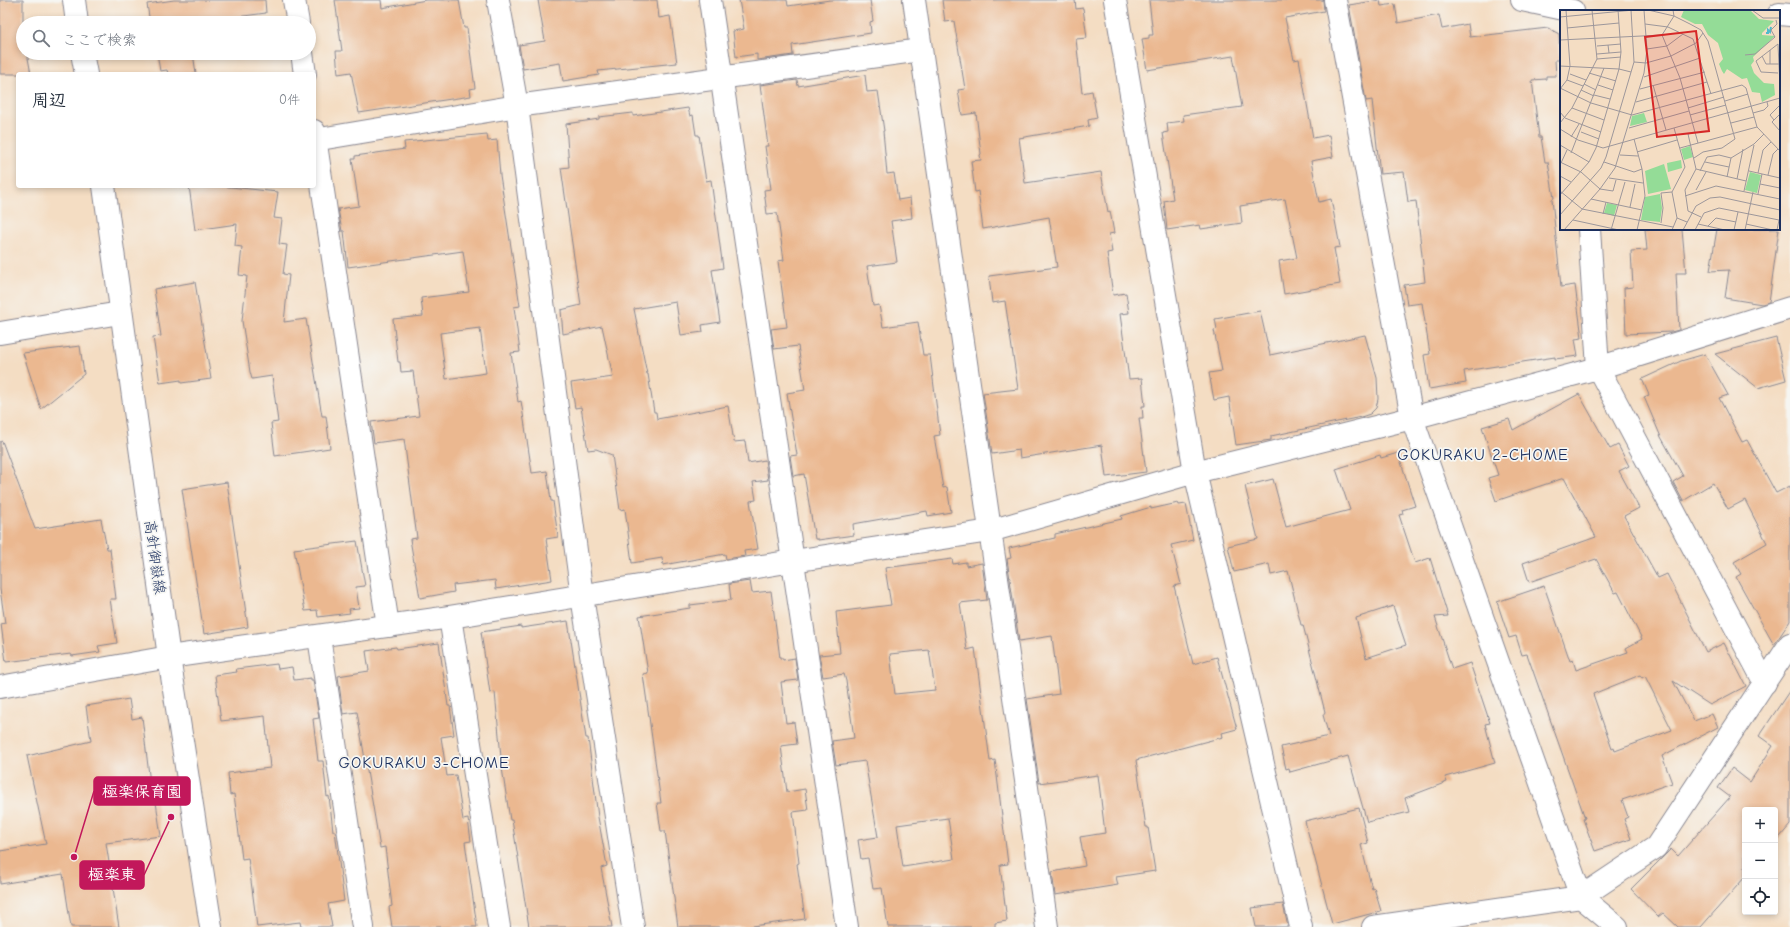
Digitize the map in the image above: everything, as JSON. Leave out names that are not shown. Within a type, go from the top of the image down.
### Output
[{"type":"street","points":[[74,0],[76,16]]},
{"type":"street","points":[[294,0],[297,16]]},
{"type":"street","points":[[498,0],[517,106],[582,596],[633,927]]},
{"type":"street","points":[[710,0],[847,927]]},
{"type":"street","points":[[914,0],[1047,927]]},
{"type":"street","points":[[1115,0],[1195,472],[1301,927]]},
{"type":"street","points":[[1335,0],[1412,418],[1581,897],[1617,927]]},
{"type":"street","points":[[1522,0],[1568,10]]},
{"type":"street","points":[[1780,14],[1790,15]]},
{"type":"street","points":[[316,137],[517,106],[722,79],[921,50]]},
{"type":"street","points":[[83,60],[86,72]]},
{"type":"street","points":[[303,60],[305,72]]},
{"type":"street","points":[[316,150],[388,626]]},
{"type":"street","name":"高針御嶽線","points":[[104,188],[120,313],[169,657],[211,927]]},
{"type":"street","points":[[1589,230],[1598,368],[1765,683]]},
{"type":"street","points":[[0,687],[169,657],[319,637],[450,617],[793,561],[990,531],[1195,472],[1412,418],[1598,368],[1790,308]]},
{"type":"street","points":[[0,333],[120,313]]},
{"type":"street","points":[[450,617],[499,927]]},
{"type":"street","points":[[319,637],[363,927]]},
{"type":"street","points":[[1373,927],[1581,897],[1656,847],[1790,644]]},
{"type":"building","points":[[0,0],[23,0],[23,16],[16,16],[16,60],[28,60],[31,72],[0,74]]},
{"type":"building","points":[[174,0],[265,0],[266,13],[244,16],[149,16],[147,4]]},
{"type":"building","points":[[335,0],[381,0],[382,8],[426,0],[459,0],[464,28],[467,28],[475,88],[470,89],[471,96],[359,113],[351,72],[338,74],[336,51],[342,51]]},
{"type":"building","points":[[538,0],[657,0],[659,18],[670,16],[677,63],[598,71],[599,75],[563,81],[560,63],[523,69],[519,45],[545,41]]},
{"type":"building","points":[[739,0],[787,0],[788,6],[830,0],[870,0],[873,21],[870,22],[871,33],[792,45],[793,55],[757,60],[757,54],[736,57],[733,31],[744,29]]},
{"type":"building","points":[[942,0],[1075,0],[1076,9],[1083,8],[1087,38],[1076,39],[1082,93],[1092,91],[1097,118],[1088,120],[1089,126],[1019,138],[1025,183],[1101,172],[1108,212],[1110,211],[1114,233],[1109,234],[1112,252],[1107,253],[1113,295],[1126,293],[1129,313],[1120,314],[1129,379],[1142,378],[1145,406],[1142,406],[1143,418],[1139,418],[1146,472],[1106,477],[1102,445],[1020,458],[1019,450],[992,454],[983,393],[1018,389],[1005,301],[992,303],[989,276],[1057,267],[1049,217],[983,229],[978,191],[975,192],[971,161],[981,160],[976,113],[962,115],[958,90],[965,89],[954,21],[945,22]]},
{"type":"building","points":[[1149,0],[1323,0],[1324,11],[1285,18],[1294,60],[1299,59],[1313,138],[1329,135],[1333,157],[1311,161],[1319,202],[1331,199],[1340,247],[1334,248],[1340,284],[1284,294],[1279,261],[1297,258],[1285,199],[1240,206],[1242,223],[1201,229],[1200,225],[1167,230],[1164,201],[1173,199],[1163,133],[1168,132],[1167,123],[1184,121],[1183,115],[1242,107],[1233,56],[1147,70],[1142,39],[1149,38],[1149,35],[1153,35]]},
{"type":"building","points":[[1380,0],[1381,6],[1395,4],[1398,23],[1439,15],[1442,29],[1468,24],[1470,37],[1548,28],[1559,34],[1560,60],[1555,60],[1556,76],[1546,76],[1546,79],[1532,80],[1539,137],[1541,137],[1545,162],[1548,162],[1554,198],[1552,199],[1561,287],[1575,285],[1582,338],[1575,339],[1578,356],[1555,359],[1555,357],[1464,371],[1466,383],[1429,389],[1424,355],[1430,354],[1422,303],[1407,305],[1404,285],[1425,282],[1416,201],[1408,202],[1404,172],[1380,174],[1372,100],[1366,101],[1349,5]]},
{"type":"building","points":[[158,60],[194,60],[196,72],[160,71]]},
{"type":"building","points":[[865,75],[867,92],[878,91],[884,131],[887,174],[894,173],[898,200],[910,198],[912,218],[891,221],[897,262],[867,266],[873,306],[879,305],[883,327],[918,322],[923,355],[930,355],[940,435],[934,436],[943,488],[947,487],[951,512],[928,516],[927,511],[853,524],[854,535],[818,540],[815,539],[804,474],[793,476],[790,456],[797,455],[787,393],[805,390],[798,346],[774,349],[771,329],[787,327],[778,261],[784,260],[777,213],[767,214],[764,190],[771,189],[765,146],[768,146],[760,85],[797,80],[798,86]]},
{"type":"building","points":[[688,108],[690,116],[693,115],[696,135],[699,135],[706,181],[711,180],[723,268],[712,270],[720,322],[702,325],[703,332],[681,335],[676,302],[634,309],[648,374],[654,412],[656,412],[657,419],[728,406],[734,442],[745,441],[748,463],[765,460],[768,480],[753,482],[756,500],[750,501],[758,549],[744,551],[745,556],[726,559],[725,554],[663,565],[662,558],[632,563],[625,509],[620,510],[612,455],[596,449],[588,450],[581,407],[575,408],[571,383],[613,377],[602,326],[563,334],[561,310],[581,305],[561,168],[569,167],[566,124],[599,119],[599,117],[633,113],[633,116]]},
{"type":"building","points":[[487,134],[488,141],[497,140],[500,175],[520,306],[514,307],[520,352],[511,353],[518,402],[521,401],[532,473],[547,471],[551,501],[553,501],[558,537],[546,539],[552,580],[496,589],[495,580],[453,585],[454,592],[420,598],[410,539],[417,538],[404,439],[374,443],[371,422],[419,416],[413,371],[401,372],[400,362],[398,362],[393,319],[423,316],[421,298],[469,292],[463,251],[348,267],[344,231],[342,231],[338,209],[359,206],[352,159],[355,159],[355,156],[405,149],[404,142]],"holes":[[[480,328],[486,373],[446,379],[440,333]]]},
{"type":"building","points":[[189,188],[240,188],[278,192],[274,218],[282,219],[279,244],[287,245],[283,274],[289,275],[284,322],[306,319],[322,416],[326,416],[330,448],[275,456],[271,423],[278,422],[272,376],[252,379],[250,372],[242,321],[247,276],[239,275],[242,247],[235,246],[237,224],[195,230]]},
{"type":"building","points":[[1645,230],[1682,230],[1686,273],[1676,273],[1679,330],[1671,332],[1626,334],[1624,288],[1633,287],[1631,251],[1647,250]]},
{"type":"building","points":[[1717,230],[1779,230],[1769,302],[1762,304],[1725,298],[1729,270],[1710,271]]},
{"type":"building","points":[[195,282],[211,379],[181,383],[181,380],[160,383],[153,337],[161,336],[154,289]]},
{"type":"building","points":[[1260,311],[1270,355],[1365,335],[1377,378],[1378,399],[1376,408],[1370,414],[1361,417],[1271,436],[1271,440],[1236,445],[1229,397],[1214,400],[1209,373],[1222,371],[1214,330],[1217,329],[1215,319]]},
{"type":"building","points":[[1776,338],[1786,380],[1758,388],[1715,354]]},
{"type":"building","points":[[80,346],[84,374],[41,409],[23,353]]},
{"type":"building","points":[[1705,354],[1728,395],[1719,398],[1742,442],[1747,440],[1776,493],[1790,486],[1790,621],[1774,645],[1736,577],[1741,574],[1734,562],[1767,543],[1745,500],[1728,509],[1713,483],[1683,501],[1673,482],[1683,476],[1661,437],[1644,397],[1649,395],[1642,379],[1681,361]]},
{"type":"building","points":[[1579,394],[1610,449],[1618,445],[1629,466],[1619,471],[1639,508],[1624,516],[1658,578],[1667,574],[1706,652],[1724,643],[1746,686],[1710,705],[1673,681],[1694,721],[1712,714],[1718,727],[1662,756],[1672,783],[1622,800],[1628,817],[1624,819],[1631,839],[1595,851],[1583,819],[1585,818],[1527,654],[1522,655],[1516,636],[1509,638],[1497,602],[1544,586],[1570,661],[1573,660],[1576,670],[1628,652],[1626,648],[1642,639],[1618,592],[1615,593],[1596,559],[1529,582],[1523,563],[1596,537],[1564,478],[1496,501],[1488,478],[1498,475],[1482,427],[1509,419],[1513,430]],"holes":[[[1640,675],[1642,678],[1645,676],[1672,730],[1615,751],[1614,748],[1612,749],[1593,694]]]},
{"type":"building","points":[[2,441],[35,529],[101,519],[107,549],[110,549],[116,599],[110,599],[117,643],[98,646],[100,652],[6,662],[1,624],[5,623],[0,589],[0,442]]},
{"type":"building","points":[[1398,453],[1415,506],[1402,510],[1403,514],[1399,515],[1415,563],[1430,558],[1448,616],[1435,617],[1452,669],[1470,663],[1490,723],[1485,724],[1495,763],[1445,777],[1447,782],[1405,798],[1409,812],[1367,822],[1348,756],[1290,772],[1289,768],[1286,769],[1281,747],[1329,736],[1323,715],[1325,712],[1303,625],[1301,625],[1288,571],[1271,575],[1269,564],[1234,572],[1228,546],[1258,539],[1245,486],[1273,479],[1286,527],[1350,510],[1336,469],[1380,455],[1381,458]],"holes":[[[1393,606],[1406,645],[1366,658],[1356,618]]]},
{"type":"building","points":[[227,482],[248,627],[204,634],[182,489]]},
{"type":"building","points":[[1178,503],[1179,505],[1186,504],[1193,540],[1171,545],[1181,584],[1174,586],[1193,664],[1217,657],[1237,729],[1222,733],[1223,737],[1136,760],[1146,827],[1148,827],[1155,871],[1116,877],[1118,885],[1055,895],[1052,872],[1085,866],[1080,837],[1105,833],[1098,775],[1039,783],[1027,699],[1059,694],[1052,636],[1019,641],[1007,559],[1011,558],[1009,548],[1055,538],[1055,534],[1122,519],[1121,516],[1151,507],[1151,509]]},
{"type":"building","points":[[357,541],[365,586],[356,587],[359,608],[349,609],[350,613],[318,617],[317,610],[305,611],[294,549]]},
{"type":"building","points":[[952,559],[953,564],[966,562],[966,566],[982,563],[987,600],[960,603],[967,650],[975,648],[990,761],[995,760],[1008,864],[1000,865],[1007,921],[995,923],[995,927],[888,927],[882,888],[873,889],[868,858],[861,859],[858,840],[878,837],[865,761],[836,765],[832,741],[854,738],[846,681],[844,674],[823,677],[819,655],[840,653],[836,612],[891,605],[885,568]],"holes":[[[929,650],[935,690],[895,694],[890,654]],[[948,818],[954,859],[903,867],[897,825]]]},
{"type":"building","points":[[750,581],[752,593],[771,591],[780,658],[783,658],[783,660],[795,658],[798,680],[781,682],[786,723],[794,722],[797,744],[781,746],[787,792],[805,789],[808,810],[793,812],[799,863],[797,864],[805,919],[745,927],[678,927],[665,831],[661,831],[657,803],[661,803],[643,674],[648,673],[639,616],[690,608],[690,605],[731,600],[729,584]]},
{"type":"building","points":[[568,621],[586,738],[588,738],[598,817],[607,866],[601,868],[612,927],[529,927],[502,768],[495,692],[490,693],[481,632]]},
{"type":"building","points":[[439,643],[448,706],[450,706],[454,735],[441,737],[447,776],[456,775],[463,820],[468,819],[471,841],[465,842],[477,927],[392,927],[389,907],[392,906],[385,847],[380,848],[357,712],[343,714],[338,676],[369,671],[366,651],[396,647],[397,649]]},
{"type":"building","points":[[277,664],[278,669],[292,667],[294,680],[311,678],[311,680],[313,680],[319,718],[313,719],[318,761],[323,761],[327,797],[329,796],[333,831],[335,831],[344,901],[328,904],[332,927],[301,927],[300,922],[257,927],[248,858],[242,859],[234,794],[230,795],[228,773],[270,768],[265,716],[221,721],[215,675],[237,672],[236,669]]},
{"type":"building","points":[[1790,690],[1790,825],[1778,839],[1778,807],[1742,807],[1742,880],[1701,927],[1678,927],[1663,913],[1658,917],[1631,889],[1671,849],[1678,856],[1730,797],[1718,788],[1732,768],[1750,782],[1773,746],[1759,736]]},
{"type":"building","points":[[129,699],[132,719],[142,717],[150,783],[153,782],[161,836],[106,843],[119,927],[71,927],[63,874],[0,884],[0,851],[46,844],[27,756],[91,741],[86,706]]},
{"type":"building","points":[[1359,808],[1368,843],[1361,845],[1372,889],[1374,888],[1381,911],[1332,924],[1305,821]]},
{"type":"building","points":[[1283,904],[1288,927],[1256,927],[1252,908]]},
{"type":"place","name":"極楽東","points":[[171,817]]},
{"type":"place","name":"極楽保育園","points":[[74,857]]},
{"type":"district","name":"GOKURAKU 2-CHOME","points":[[1483,455]]},
{"type":"district","name":"GOKURAKU 3-CHOME","points":[[424,763]]}]
